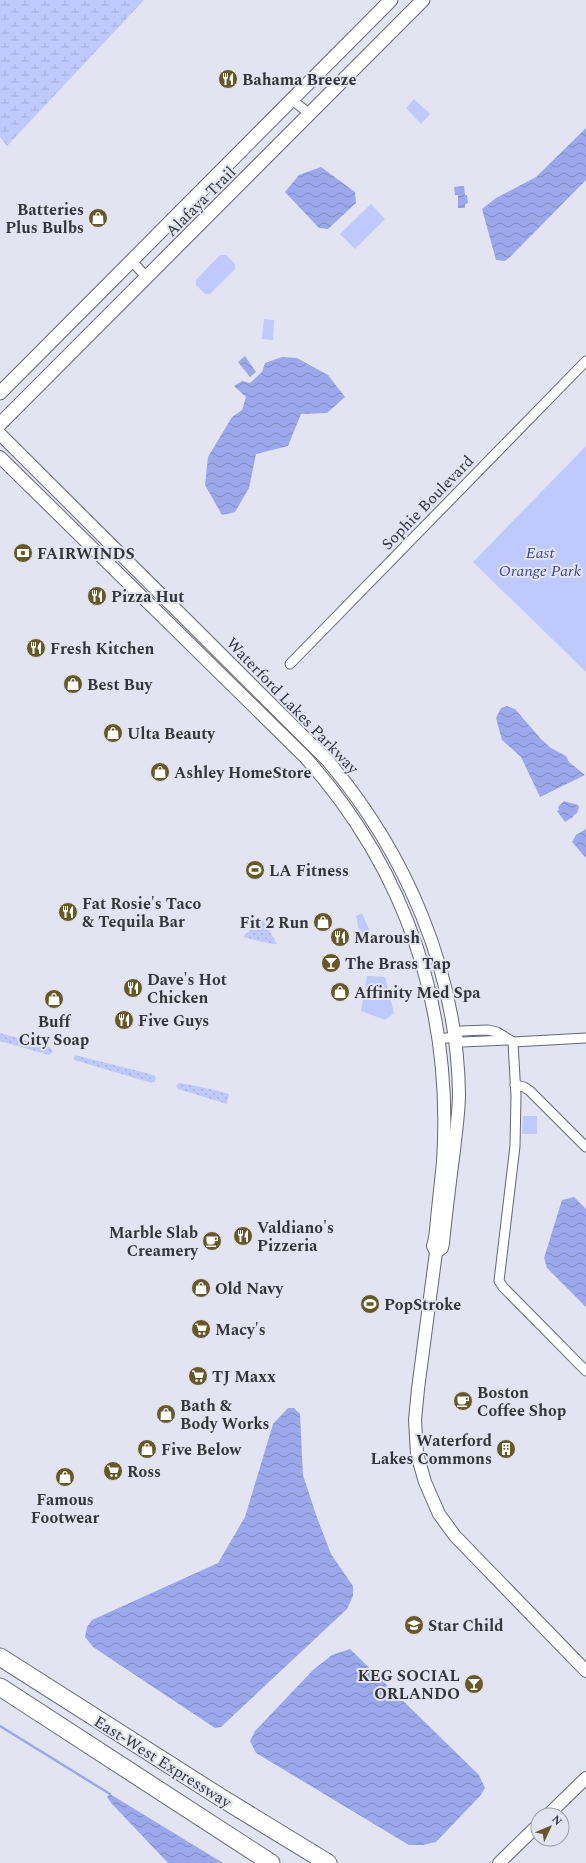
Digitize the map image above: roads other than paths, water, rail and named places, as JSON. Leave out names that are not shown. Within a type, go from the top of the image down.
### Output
[{"type":"highway","name":"East-West Expressway","points":[[0,1657],[213,1793],[328,1863]]},
{"type":"highway","name":"East-West Expressway","points":[[0,1687],[271,1863]]},
{"type":"main road","name":"Alafaya Trail","points":[[0,393],[391,0]]},
{"type":"main road","name":"Alafaya Trail","points":[[0,424],[423,0]]},
{"type":"street","points":[[292,100],[310,114]]},
{"type":"street","points":[[132,261],[147,278]]},
{"type":"street","name":"Sophie Boulevard","points":[[290,664],[586,360]]},
{"type":"street","name":"Waterford Lakes Parkway","points":[[0,434],[328,761],[368,812],[389,846],[410,885],[428,930],[446,991],[454,1038],[458,1079],[458,1115],[443,1243],[442,1248],[436,1252]]},
{"type":"street","name":"Waterford Lakes Parkway","points":[[0,457],[305,757],[341,801],[376,854],[401,905],[416,944],[430,992],[439,1039],[444,1124],[442,1177],[433,1246],[436,1252],[415,1420],[417,1454],[425,1482],[439,1514],[455,1536],[586,1671]]},
{"type":"street","points":[[86,540],[104,546],[149,590],[162,595]]},
{"type":"street","points":[[376,854],[389,846]]},
{"type":"street","points":[[439,1039],[454,1038],[461,1031],[488,1030],[497,1032],[511,1041],[585,1040]]},
{"type":"street","points":[[511,1041],[515,1085],[514,1156],[499,1281],[503,1287],[586,1371]]},
{"type":"street","points":[[515,1085],[524,1087],[530,1091],[586,1147]]},
{"type":"street","points":[[556,1807],[586,1778]]},
{"type":"street","points":[[499,1863],[530,1833]]},
{"type":"water","points":[[586,128],[586,180],[510,257],[505,261],[496,260],[482,209],[496,198],[536,177]]},
{"type":"water","points":[[321,167],[355,192],[356,203],[328,229],[319,228],[285,192],[299,175]]},
{"type":"water","points":[[464,186],[468,203],[465,204],[465,208],[458,208],[458,195],[455,195],[454,187]]},
{"type":"water","points":[[245,356],[256,372],[250,377],[238,362]]},
{"type":"water","points":[[282,357],[297,358],[328,375],[345,397],[327,413],[301,414],[288,446],[256,454],[249,488],[235,512],[222,515],[205,485],[208,457],[232,417],[242,410],[246,397],[234,386],[242,381],[250,383],[262,372],[265,363]]},
{"type":"water","points":[[507,706],[515,709],[541,739],[551,748],[566,756],[569,762],[585,775],[540,797],[521,757],[502,740],[496,718],[501,708]]},
{"type":"water","points":[[564,801],[578,805],[579,807],[577,813],[565,822],[557,811],[559,810],[558,807]]},
{"type":"water","points":[[586,829],[586,858],[572,842],[576,835]]},
{"type":"water","points":[[574,1197],[586,1209],[586,1307],[547,1268],[544,1258],[562,1200]]},
{"type":"water","points":[[288,1408],[294,1408],[300,1414],[303,1475],[331,1554],[353,1586],[353,1596],[347,1609],[221,1727],[215,1728],[93,1647],[85,1637],[87,1627],[92,1620],[218,1563],[245,1517],[273,1424]]},
{"type":"water","points":[[350,1649],[479,1775],[485,1788],[480,1796],[436,1842],[423,1845],[409,1845],[256,1753],[250,1741],[255,1731],[313,1670],[332,1655]]},
{"type":"water","points":[[110,1794],[223,1863],[168,1863],[112,1804],[107,1797]]},
{"type":"waterway","points":[[0,1726],[110,1794]]},
{"type":"place","name":"Bahama Breeze","points":[[228,79]]},
{"type":"place","name":"Batteries Plus Bulbs","points":[[98,218]]},
{"type":"place","name":"FAIRWINDS","points":[[23,553]]},
{"type":"place","name":"Pizza Hut","points":[[97,596]]},
{"type":"place","name":"Fresh Kitchen","points":[[36,648]]},
{"type":"place","name":"Best Buy","points":[[73,684]]},
{"type":"place","name":"Ulta Beauty","points":[[113,733]]},
{"type":"place","name":"Ashley HomeStore","points":[[160,772]]},
{"type":"place","name":"LA Fitness","points":[[255,870]]},
{"type":"place","name":"Fat Rosie's Taco & Tequila Bar","points":[[68,912]]},
{"type":"place","name":"Fit 2 Run","points":[[323,922]]},
{"type":"place","name":"Maroush","points":[[340,937]]},
{"type":"place","name":"The Brass Tap","points":[[331,963]]},
{"type":"place","name":"Dave's Hot Chicken","points":[[133,988]]},
{"type":"place","name":"Affinity Med Spa","points":[[340,992]]},
{"type":"place","name":"Buff City Soap","points":[[54,999]]},
{"type":"place","name":"Five Guys","points":[[124,1020]]},
{"type":"place","name":"Valdiano's Pizzeria","points":[[243,1236]]},
{"type":"place","name":"Marble Slab Creamery","points":[[212,1241]]},
{"type":"place","name":"Old Navy","points":[[201,1288]]},
{"type":"place","name":"PopStroke","points":[[370,1304]]},
{"type":"place","name":"Macy's","points":[[201,1329]]},
{"type":"place","name":"TJ Maxx","points":[[198,1376]]},
{"type":"place","name":"Boston Coffee Shop","points":[[463,1401]]},
{"type":"place","name":"Bath & Body Works","points":[[166,1414]]},
{"type":"place","name":"Five Below","points":[[147,1449]]},
{"type":"place","name":"Waterford Lakes Commons","points":[[506,1449]]},
{"type":"place","name":"Ross","points":[[113,1471]]},
{"type":"place","name":"Famous Footwear","points":[[65,1477]]},
{"type":"place","name":"Star Child","points":[[414,1625]]},
{"type":"place","name":"KEG SOCIAL ORLANDO","points":[[474,1684]]},
{"type":"park label","name":"East Orange Park","points":[[540,561]]}]
